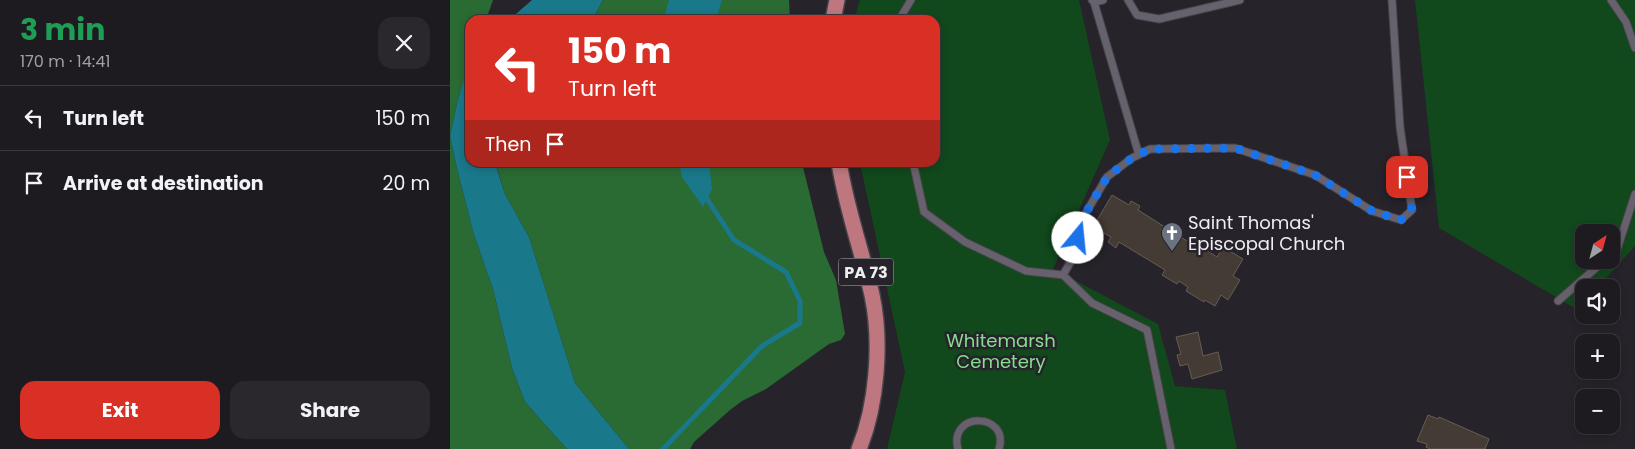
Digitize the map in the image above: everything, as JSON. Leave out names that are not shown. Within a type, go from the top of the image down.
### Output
[{"type":"main road","points":[[834,15],[837,0]]},
{"type":"main road","name":"PA 73","points":[[839,167],[842,187],[872,297],[876,328],[877,358],[874,389],[866,431],[859,449]]},
{"type":"lane","points":[[902,15],[910,0]]},
{"type":"lane","points":[[1103,0],[1093,1],[1139,154]]},
{"type":"lane","points":[[1128,0],[1138,15],[1159,19],[1240,0]]},
{"type":"lane","points":[[1063,275],[1078,249],[1077,228],[1107,177],[1132,158],[1150,149],[1235,148],[1315,175],[1372,211],[1401,220],[1412,210],[1400,127],[1392,0]]},
{"type":"lane","points":[[1611,0],[1626,22],[1635,48]]},
{"type":"lane","points":[[914,167],[924,212],[965,242],[1026,271],[1063,275],[1092,303],[1147,330],[1171,449]]},
{"type":"lane","points":[[1620,241],[1635,194]]},
{"type":"lane","points":[[1558,301],[1595,269]]},
{"type":"lane","points":[[958,449],[957,436],[960,430],[972,421],[979,420],[993,425],[998,431],[1000,438],[999,449]]},
{"type":"green space","points":[[450,0],[493,0],[488,15],[465,15],[465,77],[450,136]]},
{"type":"green space","points":[[603,0],[789,0],[790,15],[595,15]]},
{"type":"green space","name":"Whitemarsh Cemetery","points":[[860,0],[1079,0],[1110,140],[1053,269],[1158,324],[1175,386],[1225,390],[1237,449],[887,449],[905,372],[861,167],[940,167],[940,15],[856,15]]},
{"type":"green space","points":[[1415,0],[1635,0],[1635,246],[1620,263],[1620,224],[1575,224],[1575,269],[1614,269],[1605,279],[1575,279],[1575,308],[1439,228]]},
{"type":"green space","points":[[450,136],[474,235],[493,289],[512,368],[525,402],[567,449],[450,449]]},
{"type":"green space","points":[[497,167],[803,167],[824,252],[836,280],[845,334],[841,340],[829,344],[766,389],[742,401],[694,442],[690,449],[629,449],[575,383],[529,237],[505,194]]},
{"type":"water","points":[[532,0],[603,0],[595,15],[515,15]]},
{"type":"water","points":[[669,0],[722,0],[718,15],[664,15]]},
{"type":"water","points":[[465,76],[465,167],[496,167],[505,194],[529,237],[575,383],[629,449],[567,449],[525,402],[512,368],[493,289],[474,235],[458,173],[450,136]]},
{"type":"water","points":[[680,167],[709,167],[712,189],[703,207],[682,177]]},
{"type":"building","name":"Saint Thomas' Episcopal Church","points":[[1112,195],[1129,205],[1131,201],[1140,206],[1138,210],[1187,241],[1188,238],[1217,257],[1223,247],[1243,259],[1233,276],[1240,280],[1228,300],[1221,295],[1215,306],[1205,300],[1204,302],[1186,291],[1188,287],[1179,281],[1177,284],[1162,275],[1165,270],[1119,242],[1116,248],[1108,242],[1111,237],[1093,227]]},
{"type":"building","points":[[1198,332],[1203,356],[1218,352],[1222,370],[1192,379],[1188,364],[1180,366],[1177,355],[1181,354],[1176,337]]},
{"type":"building","points":[[1428,415],[1438,419],[1439,417],[1489,439],[1485,449],[1430,449],[1426,447],[1427,444],[1417,441]]},
{"type":"waterway","points":[[663,449],[762,346],[800,323],[800,301],[786,272],[734,240],[705,194]]},
{"type":"place","name":"Saint Thomas' Episcopal Church","points":[[1172,252]]},
{"type":"route","points":[[1078,238],[1077,228],[1107,177],[1132,158],[1150,149],[1235,148],[1315,175],[1372,211],[1401,220],[1412,210],[1407,177]]}]
